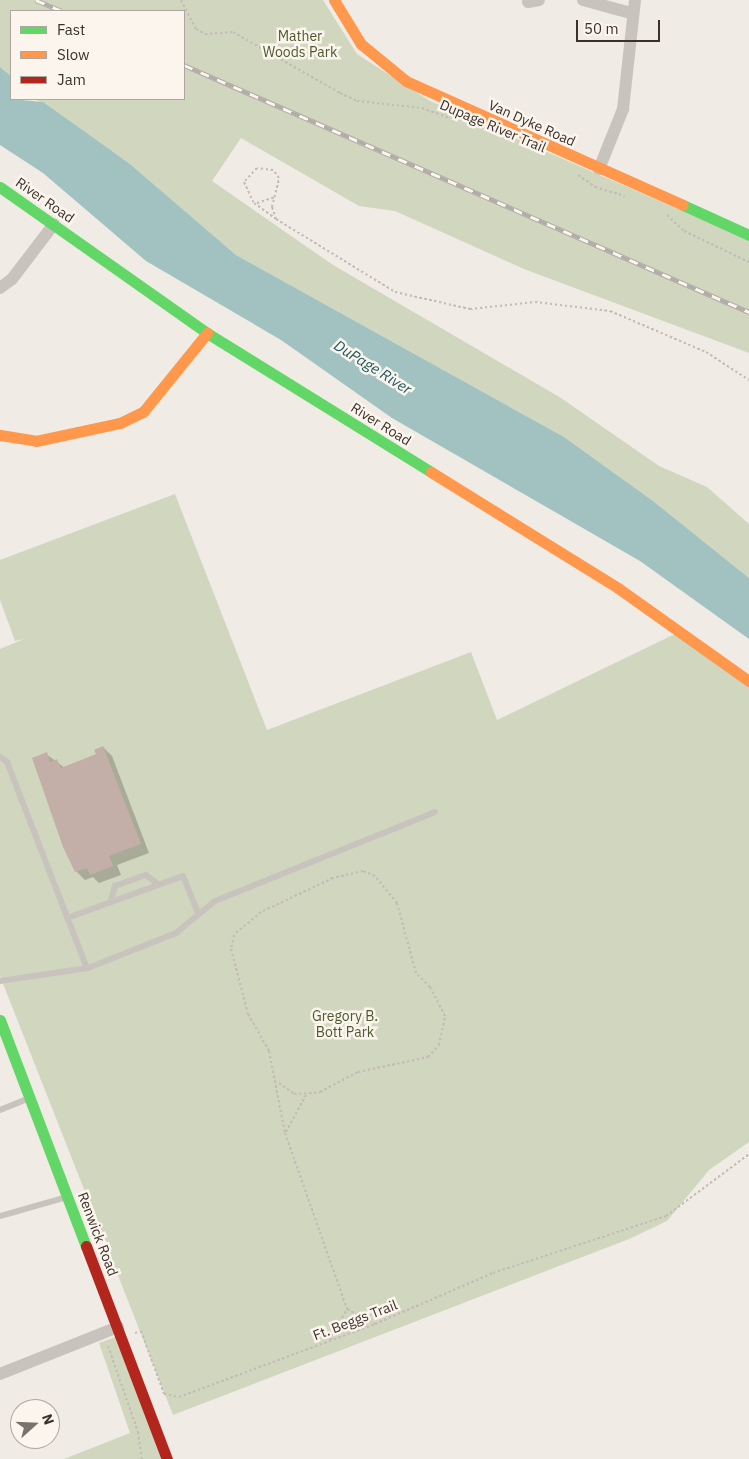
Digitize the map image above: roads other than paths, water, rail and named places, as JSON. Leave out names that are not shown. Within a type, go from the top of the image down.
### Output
[{"type":"street","name":"Van Dyke Road","points":[[334,0],[362,44],[406,81],[749,235]]},
{"type":"street","points":[[583,0],[631,13]]},
{"type":"street","points":[[599,169],[623,109],[631,13],[636,0]]},
{"type":"street","name":"River Road","points":[[0,187],[207,333],[618,588],[749,681]]},
{"type":"street","points":[[0,288],[54,224]]},
{"type":"street","points":[[0,436],[36,441],[120,423],[143,412],[207,333]]},
{"type":"street","name":"Renwick Road","points":[[0,1020],[167,1459]]},
{"type":"street","points":[[0,1374],[120,1333]]},
{"type":"lane","points":[[0,757],[7,762],[87,968]]},
{"type":"lane","points":[[0,981],[87,968],[176,933],[198,913],[284,871],[435,812]]},
{"type":"lane","points":[[111,901],[115,886],[146,875],[158,884]]},
{"type":"lane","points":[[68,918],[183,876],[198,913]]},
{"type":"lane","points":[[0,1110],[30,1098]]},
{"type":"lane","points":[[0,1216],[68,1197]]},
{"type":"water","name":"DuPage River","points":[[0,67],[10,75],[10,100],[43,102],[130,164],[236,255],[564,437],[653,501],[749,578],[749,639],[640,561],[392,418],[281,340],[146,261],[43,173],[0,145]]},
{"type":"railway","points":[[36,0],[60,10]]},
{"type":"railway","points":[[185,65],[749,312]]},
{"type":"park label","name":"Mather Woods Park","points":[[300,44]]},
{"type":"park label","name":"Gregory B. Bott Park","points":[[345,1024]]}]
